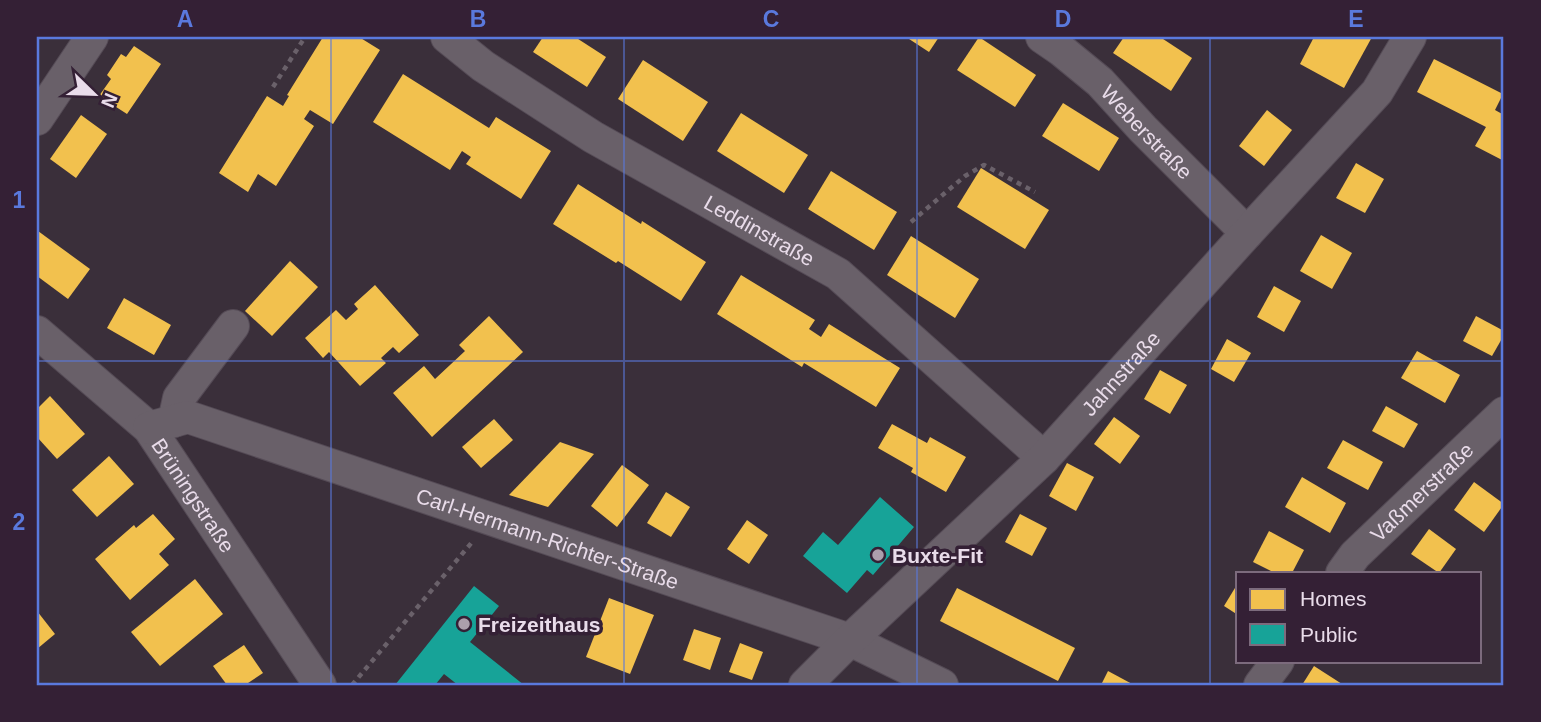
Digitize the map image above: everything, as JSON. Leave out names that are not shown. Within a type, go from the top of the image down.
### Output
[{"type":"street","points":[[37,119],[92,37]]},
{"type":"street","name":"Leddinstraße","points":[[447,37],[483,66],[593,137],[838,274],[1044,458]]},
{"type":"street","name":"Weberstraße","points":[[1042,37],[1100,82],[1247,233]]},
{"type":"street","name":"Jahnstraße","points":[[805,685],[1044,458],[1377,92],[1410,37]]},
{"type":"street","points":[[162,424],[233,326]]},
{"type":"street","name":"Brüningstraße","points":[[37,332],[162,424],[320,685]]},
{"type":"street","name":"Vaßmerstraße","points":[[1343,572],[1355,555],[1504,413]]},
{"type":"street","name":"Carl-Hermann-Richter-Straße","points":[[162,424],[188,417],[850,640],[942,685]]},
{"type":"street","points":[[1260,685],[1277,662]]},
{"type":"path","points":[[273,87],[305,37]]},
{"type":"path","points":[[911,222],[965,176],[984,165],[1035,192]]},
{"type":"path","points":[[352,685],[491,519]]},
{"type":"building: Homes","points":[[323,37],[359,37],[380,50],[333,124],[310,110],[304,119],[314,126],[276,186],[258,174],[248,192],[219,173],[267,96],[283,106]]},
{"type":"building: Homes","points":[[543,37],[575,37],[606,57],[587,87],[533,52]]},
{"type":"building: Homes","points":[[906,37],[939,37],[929,52]]},
{"type":"building: Homes","points":[[979,37],[1036,75],[1015,107],[957,70]]},
{"type":"building: Homes","points":[[1124,37],[1160,37],[1192,58],[1171,91],[1113,53]]},
{"type":"building: Homes","points":[[1314,37],[1372,37],[1344,88],[1300,64]]},
{"type":"building: Homes","points":[[134,46],[161,64],[127,114],[99,96],[111,79],[107,75],[121,54],[126,57]]},
{"type":"building: Homes","points":[[1434,59],[1503,94],[1495,110],[1504,115],[1504,161],[1475,146],[1486,127],[1417,92]]},
{"type":"building: Homes","points":[[643,60],[708,102],[683,141],[618,99]]},
{"type":"building: Homes","points":[[403,74],[489,128],[496,117],[551,151],[521,199],[466,164],[471,157],[462,151],[450,170],[373,122]]},
{"type":"building: Homes","points":[[1063,103],[1119,138],[1099,171],[1042,136]]},
{"type":"building: Homes","points":[[1267,110],[1292,130],[1264,166],[1239,146]]},
{"type":"building: Homes","points":[[741,113],[808,155],[784,193],[717,151]]},
{"type":"building: Homes","points":[[81,115],[107,134],[76,178],[50,159]]},
{"type":"building: Homes","points":[[1356,163],[1384,179],[1365,213],[1336,198]]},
{"type":"building: Homes","points":[[981,168],[1049,210],[1025,249],[957,207]]},
{"type":"building: Homes","points":[[831,171],[897,212],[874,250],[808,209]]},
{"type":"building: Homes","points":[[578,184],[706,262],[681,301],[553,224]]},
{"type":"building: Homes","points":[[38,231],[90,269],[68,299],[37,276]]},
{"type":"building: Homes","points":[[1321,235],[1352,253],[1332,289],[1300,271]]},
{"type":"building: Homes","points":[[911,236],[979,279],[955,318],[887,275]]},
{"type":"building: Homes","points":[[290,261],[318,287],[272,336],[245,311]]},
{"type":"building: Homes","points":[[741,275],[815,320],[809,329],[821,337],[829,324],[900,368],[876,407],[804,363],[802,367],[717,314]]},
{"type":"building: Homes","points":[[375,285],[419,335],[399,353],[393,347],[381,358],[386,363],[360,386],[329,352],[323,358],[305,338],[336,310],[346,320],[358,309],[354,304]]},
{"type":"building: Homes","points":[[1274,286],[1301,301],[1284,332],[1257,317]]},
{"type":"building: Homes","points":[[124,298],[171,325],[154,355],[107,328]]},
{"type":"building: Homes","points":[[489,316],[523,352],[432,437],[393,393],[424,366],[435,379],[465,351],[459,345]]},
{"type":"building: Homes","points":[[1476,316],[1504,331],[1492,356],[1463,341]]},
{"type":"building: Homes","points":[[1227,339],[1251,353],[1234,382],[1211,369]]},
{"type":"building: Homes","points":[[1417,351],[1460,375],[1445,403],[1401,378]]},
{"type":"building: Homes","points":[[1160,370],[1187,385],[1170,414],[1144,399]]},
{"type":"building: Homes","points":[[50,396],[85,434],[57,459],[37,437],[37,409]]},
{"type":"building: Homes","points":[[1386,406],[1418,424],[1404,448],[1372,431]]},
{"type":"building: Homes","points":[[1114,417],[1140,436],[1120,464],[1094,444]]},
{"type":"building: Homes","points":[[494,419],[513,440],[481,468],[462,447]]},
{"type":"building: Homes","points":[[892,424],[927,443],[930,437],[966,457],[946,492],[911,472],[913,468],[878,448]]},
{"type":"building: Homes","points":[[1343,440],[1383,462],[1368,490],[1327,468]]},
{"type":"building: Homes","points":[[560,442],[594,454],[548,507],[509,495]]},
{"type":"building: Homes","points":[[109,456],[134,484],[97,517],[72,490]]},
{"type":"building: Homes","points":[[1067,463],[1094,477],[1076,511],[1049,496]]},
{"type":"building: Homes","points":[[622,465],[649,485],[617,527],[591,506]]},
{"type":"building: Homes","points":[[1302,477],[1346,503],[1330,533],[1285,507]]},
{"type":"building: Homes","points":[[1474,482],[1504,504],[1484,532],[1454,510]]},
{"type":"building: Homes","points":[[666,492],[690,507],[671,537],[647,523]]},
{"type":"building: Homes","points":[[153,514],[175,539],[159,554],[169,565],[130,600],[95,559],[134,525],[136,528]]},
{"type":"building: Homes","points":[[1020,514],[1047,528],[1032,556],[1005,542]]},
{"type":"building: Homes","points":[[747,520],[768,535],[749,564],[727,549]]},
{"type":"building: Homes","points":[[1429,529],[1456,549],[1440,572],[1411,554]]},
{"type":"building: Homes","points":[[1269,531],[1304,550],[1293,572],[1273,572],[1253,562]]},
{"type":"building: Homes","points":[[195,579],[223,614],[160,666],[131,632]]},
{"type":"building: Homes","points":[[1236,586],[1236,614],[1224,606]]},
{"type":"building: Homes","points":[[957,588],[1075,648],[1058,681],[940,621]]},
{"type":"building: Homes","points":[[609,598],[654,615],[630,674],[586,657]]},
{"type":"building: Homes","points":[[37,611],[55,634],[37,649]]},
{"type":"building: Homes","points":[[694,629],[721,638],[710,670],[683,660]]},
{"type":"building: Homes","points":[[740,643],[763,652],[752,680],[729,672]]},
{"type":"building: Homes","points":[[244,645],[263,673],[245,685],[227,685],[213,666]]},
{"type":"building: Homes","points":[[1314,666],[1342,684],[1302,685]]},
{"type":"building: Homes","points":[[1108,671],[1134,685],[1101,685]]},
{"type":"building: Public","points":[[880,497],[914,527],[873,575],[867,570],[847,593],[803,556],[823,532],[838,545]]},
{"type":"building: Public","name":"Freizeithaus","points":[[474,586],[499,606],[470,642],[524,685],[458,685],[444,674],[435,685],[395,685]]},
{"type":"place","name":"Buxte-Fit","points":[[878,555]]},
{"type":"place","name":"Freizeithaus","points":[[464,624]]}]
